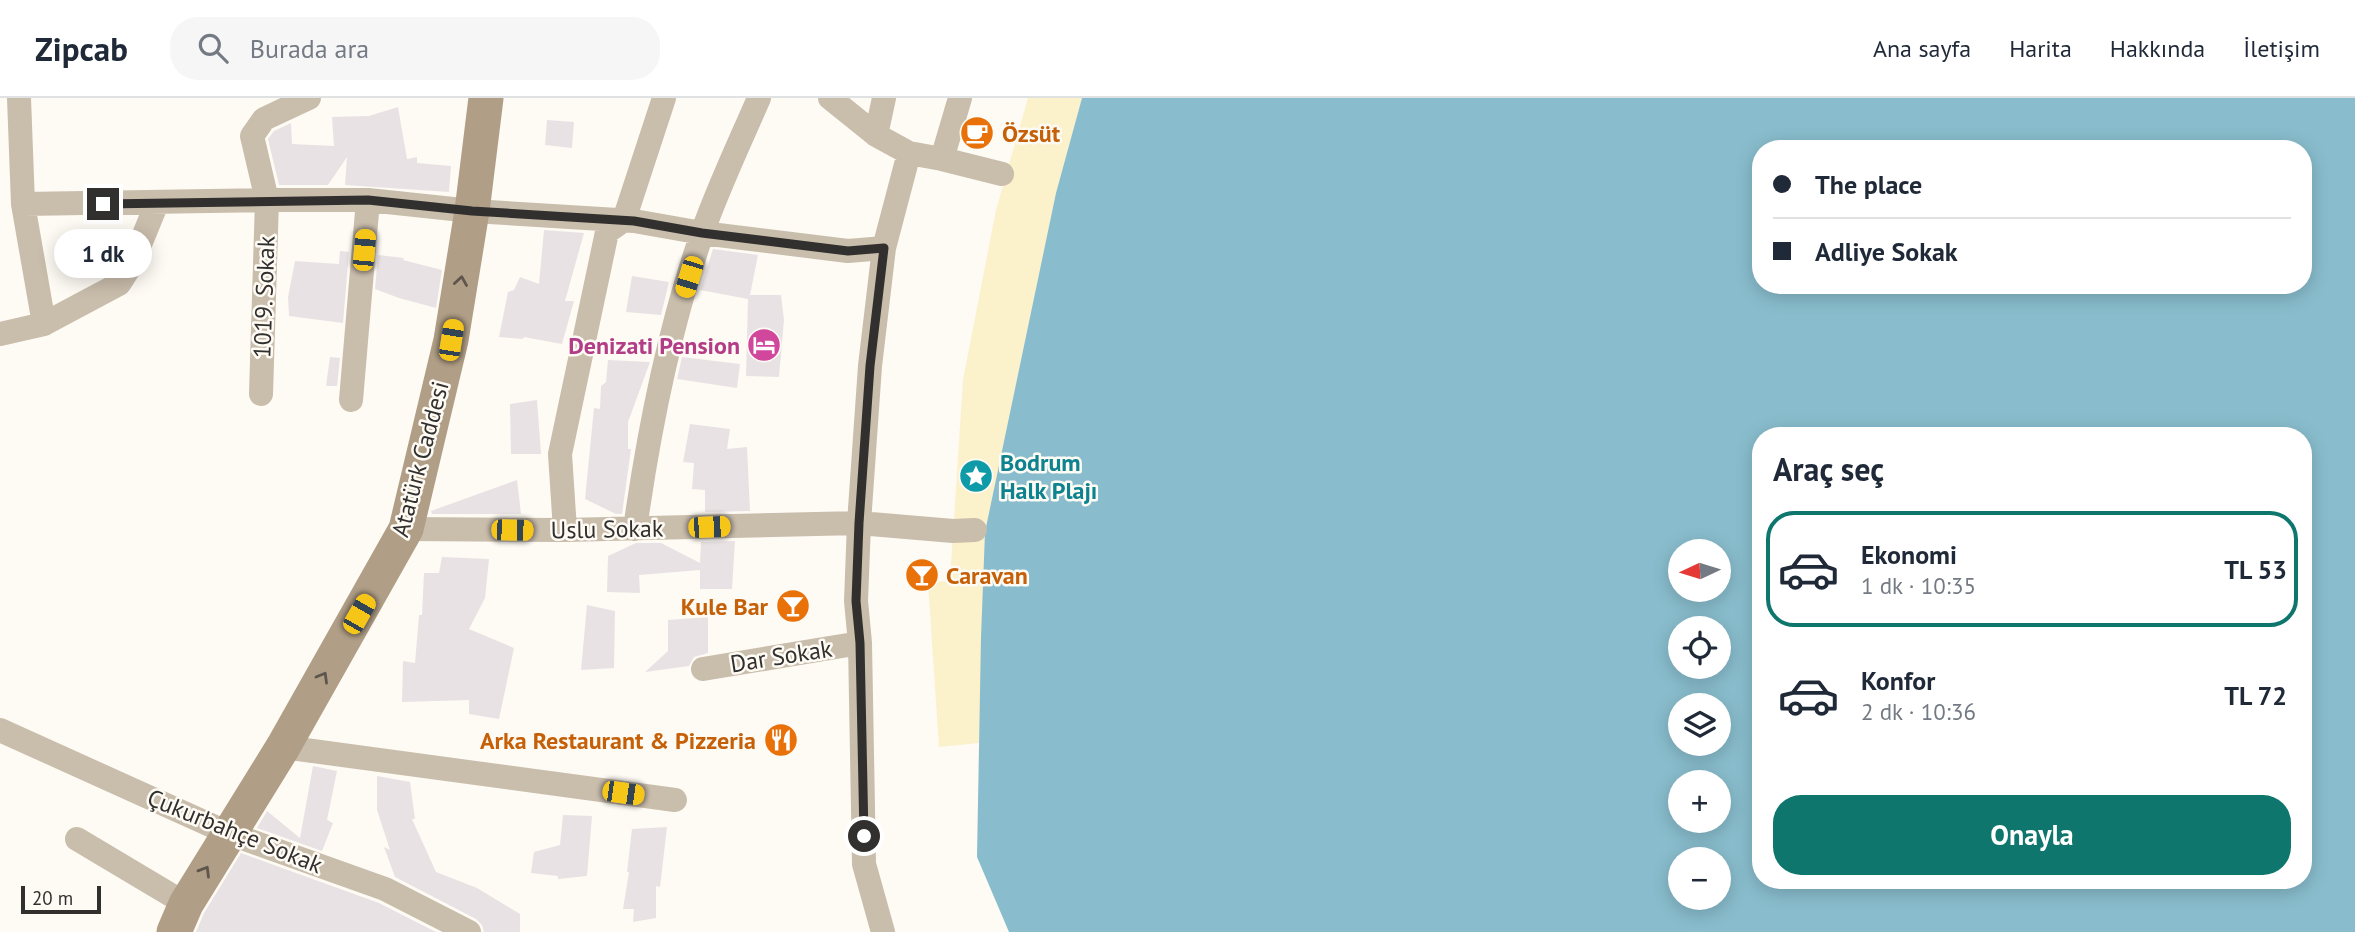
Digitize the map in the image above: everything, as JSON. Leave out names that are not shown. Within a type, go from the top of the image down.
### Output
[{"type":"street","points":[[19,98],[9,123],[44,324]]},
{"type":"street","name":"1019. Sokak","points":[[261,394],[267,201],[252,136],[264,119],[309,98]]},
{"type":"street","name":"Atatürk Caddesi","points":[[180,918],[228,833],[283,747],[406,529],[451,340],[472,211],[486,98]]},
{"type":"street","points":[[565,530],[560,454],[607,232],[624,220],[664,98]]},
{"type":"street","points":[[635,529],[646,445],[682,299],[702,233],[759,98]]},
{"type":"street","points":[[830,98],[876,135],[909,153],[1002,174]]},
{"type":"street","points":[[876,135],[884,98]]},
{"type":"street","points":[[942,159],[960,98]]},
{"type":"street","points":[[883,932],[864,864],[860,643],[856,601],[870,366],[884,248],[909,153]]},
{"type":"street","points":[[23,205],[368,200],[472,211],[624,220],[702,233],[848,251],[884,248]]},
{"type":"street","points":[[351,400],[368,200]]},
{"type":"street","points":[[0,334],[44,324],[119,284],[132,264],[157,203]]},
{"type":"street","name":"Uslu Sokak","points":[[406,529],[565,530],[859,523],[953,531],[975,530]]},
{"type":"street","name":"Dar Sokak","points":[[703,668],[860,643]]},
{"type":"street","name":"Çukurbahçe Sokak","points":[[0,730],[228,833],[385,889],[469,932]]},
{"type":"street","points":[[283,747],[675,800]]},
{"type":"street","points":[[77,839],[180,918]]},
{"type":"sand","name":"Bodrum Halk Plajı","points":[[1028,98],[1082,98],[1056,193],[985,532],[979,743],[939,747],[928,582],[950,581],[963,380],[996,210]]},
{"type":"water","points":[[1082,98],[2355,98],[2355,932],[1009,932],[977,857],[985,532],[1056,193]]},
{"type":"building","points":[[398,107],[407,159],[417,157],[417,163],[451,166],[449,192],[345,185],[347,157],[328,185],[279,185],[268,139],[274,131],[291,123],[292,144],[334,146],[332,117],[369,116]]},
{"type":"building","points":[[547,120],[574,122],[572,148],[545,145]]},
{"type":"building","points":[[544,230],[584,233],[565,301],[574,301],[562,344],[524,337],[499,337],[508,292],[514,290],[520,277],[539,284]]},
{"type":"building","points":[[713,249],[758,255],[750,295],[781,295],[784,320],[779,377],[746,376],[748,299],[700,290]]},
{"type":"building","points":[[340,251],[349,252],[343,323],[289,316],[288,297],[295,261],[339,264]]},
{"type":"building","points":[[378,255],[404,258],[403,260],[442,270],[436,308],[375,289]]},
{"type":"building","points":[[632,276],[669,282],[661,315],[626,312]]},
{"type":"building","points":[[330,357],[340,358],[337,386],[326,386]]},
{"type":"building","points":[[682,357],[740,364],[737,388],[677,379]]},
{"type":"building","points":[[608,360],[650,362],[628,422],[628,449],[631,449],[622,514],[616,514],[585,499],[594,408],[600,409],[601,386],[606,382]]},
{"type":"building","points":[[537,400],[541,454],[511,454],[510,404]]},
{"type":"building","points":[[690,424],[730,429],[727,449],[747,447],[750,511],[705,512],[705,490],[692,489],[694,463],[683,462]]},
{"type":"building","points":[[517,480],[521,514],[432,514],[431,511]]},
{"type":"building","points":[[735,541],[732,589],[700,589],[700,570],[639,575],[640,593],[607,592],[608,556],[636,543],[661,543],[700,563],[701,542]]},
{"type":"building","points":[[442,557],[489,559],[485,598],[469,629],[514,648],[499,719],[469,714],[469,700],[402,702],[403,661],[415,663],[419,615],[422,615],[424,573],[439,573]]},
{"type":"building","points":[[587,605],[615,611],[614,668],[581,670]]},
{"type":"building","points":[[708,617],[708,653],[694,657],[689,666],[645,672],[668,651],[668,620]]},
{"type":"building","points":[[313,766],[337,771],[327,820],[333,823],[322,851],[257,828],[267,811],[300,838]]},
{"type":"building","points":[[377,776],[410,782],[415,819],[412,819],[436,872],[477,888],[520,914],[520,932],[484,932],[476,919],[395,877],[384,847],[390,850],[377,810]]},
{"type":"building","points":[[563,815],[592,816],[587,876],[558,879],[558,876],[531,873],[534,852],[560,845]]},
{"type":"building","points":[[667,827],[660,887],[656,886],[656,918],[633,922],[634,909],[623,909],[632,829]]},
{"type":"building","points":[[241,853],[379,903],[436,932],[196,932],[204,913]]},
{"type":"place","name":"Özsüt","points":[[977,133]]},
{"type":"place","name":"Denizati Pension","points":[[764,345]]},
{"type":"place","name":"Bodrum Halk Plajı","points":[[976,476]]},
{"type":"place","name":"Caravan","points":[[922,575]]},
{"type":"place","name":"Kule Bar","points":[[793,606]]},
{"type":"place","name":"Arka Restaurant & Pizzeria","points":[[781,740]]},
{"type":"route","points":[[103,204],[368,200],[472,211],[634,221],[702,233],[848,251],[884,248],[870,366],[856,601],[860,643],[864,836]]}]
